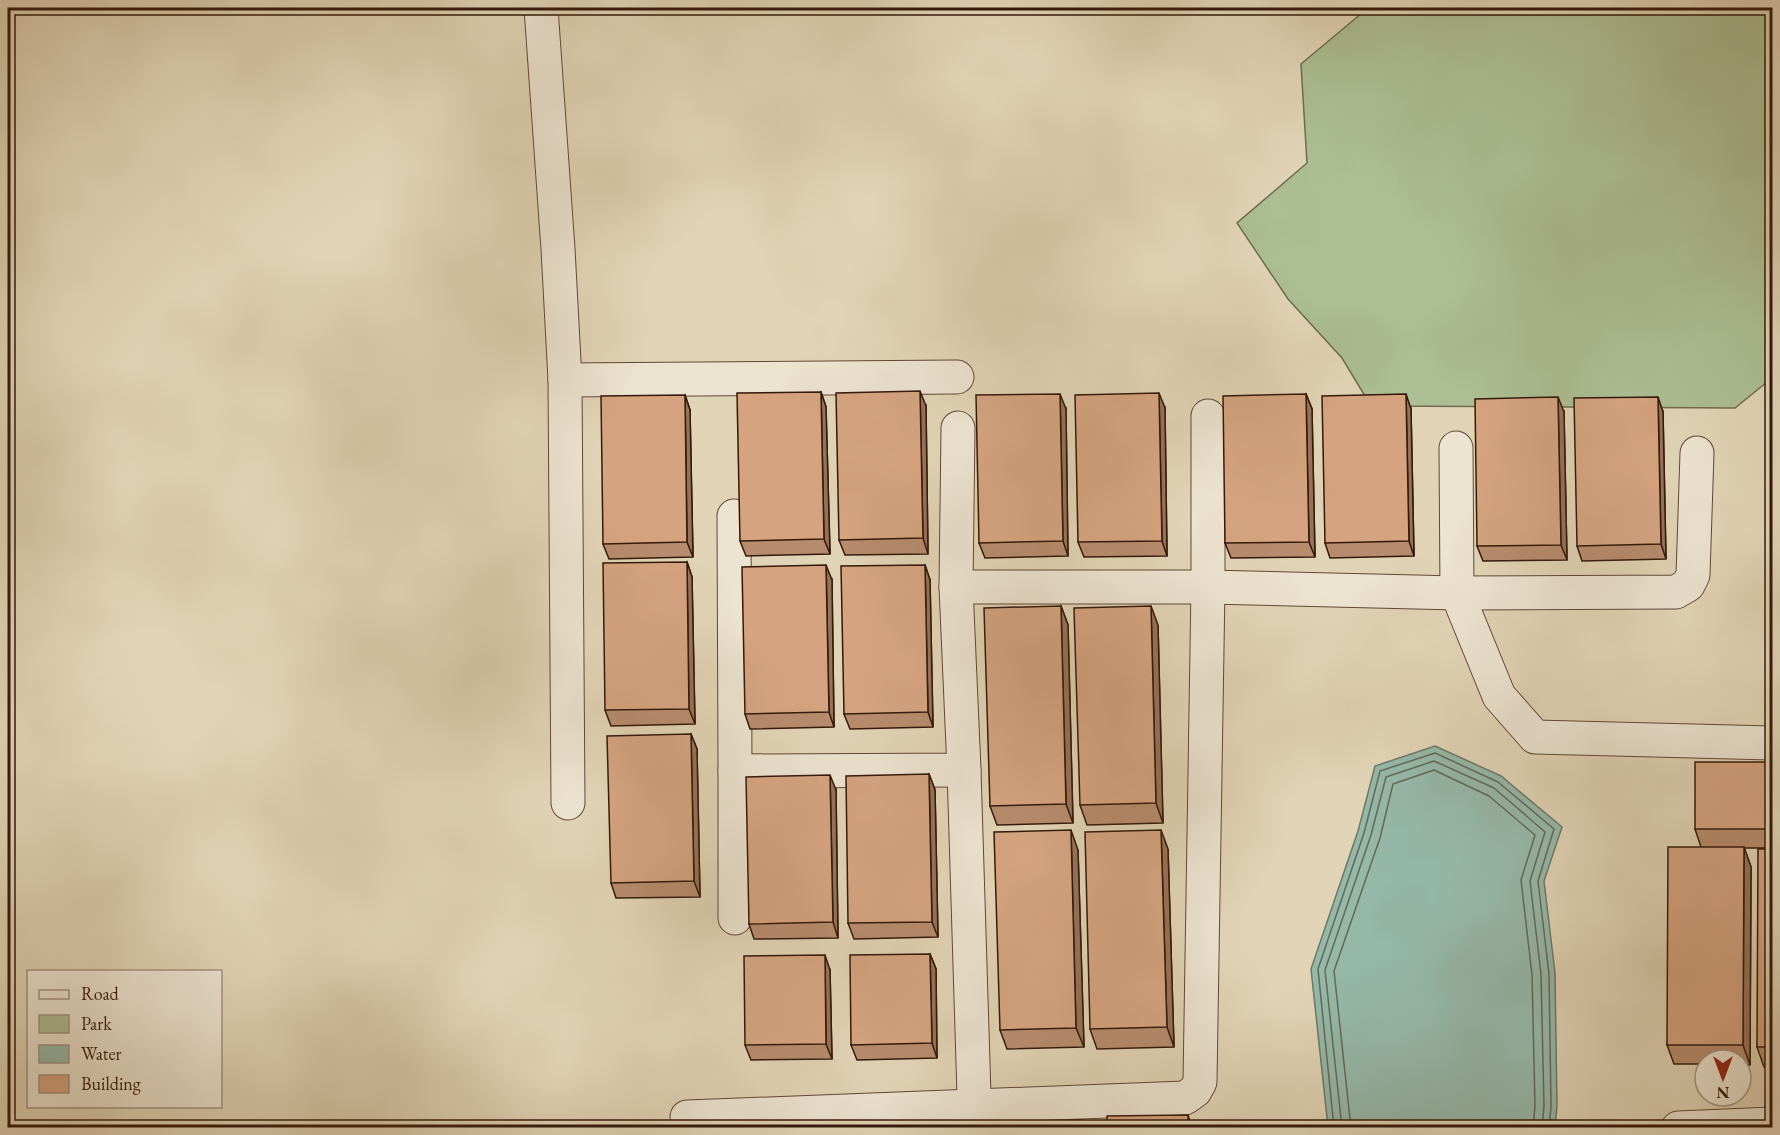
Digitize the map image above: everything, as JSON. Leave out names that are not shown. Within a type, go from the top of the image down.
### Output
[{"type":"street","points":[[541,8],[565,380],[568,804]]},
{"type":"street","points":[[565,380],[957,376]]},
{"type":"street","points":[[687,1117],[975,1117],[1185,1098],[1195,1091],[1200,1082],[1208,587],[1208,417]]},
{"type":"street","points":[[958,428],[956,587],[975,1117]]},
{"type":"street","points":[[1456,448],[1457,593],[1499,696],[1535,737],[1773,743]]},
{"type":"street","points":[[956,587],[1208,587],[1457,593],[1676,592],[1688,585],[1693,575],[1697,453]]},
{"type":"street","points":[[734,516],[735,918]]},
{"type":"street","points":[[735,771],[964,770]]},
{"type":"street","points":[[1678,1128],[1773,1124]]},
{"type":"green space","points":[[1368,8],[1772,8],[1772,378],[1735,408],[1371,406],[1342,358],[1288,299],[1237,223],[1307,163],[1301,64]]},
{"type":"water","points":[[1435,746],[1501,776],[1562,827],[1544,881],[1555,973],[1557,1106],[1555,1127],[1328,1127],[1311,969],[1358,831],[1375,766]]},
{"type":"building","points":[[920,391],[923,538],[839,540],[836,393]]},
{"type":"building","points":[[821,392],[824,539],[740,541],[737,393]]},
{"type":"building","points":[[1159,393],[1162,541],[1078,542],[1075,395]]},
{"type":"building","points":[[1060,394],[1063,541],[979,543],[976,395]]},
{"type":"building","points":[[1306,394],[1309,542],[1225,543],[1223,396]]},
{"type":"building","points":[[1406,394],[1409,541],[1325,543],[1322,396]]},
{"type":"building","points":[[685,395],[687,542],[603,544],[601,396]]},
{"type":"building","points":[[1558,397],[1561,545],[1477,546],[1475,399]]},
{"type":"building","points":[[1658,397],[1661,544],[1577,546],[1574,398]]},
{"type":"building","points":[[687,562],[689,709],[605,710],[603,563]]},
{"type":"building","points":[[826,565],[829,712],[745,714],[742,567]]},
{"type":"building","points":[[925,565],[928,712],[844,714],[841,566]]},
{"type":"building","points":[[1061,606],[1066,804],[990,806],[984,608]]},
{"type":"building","points":[[1151,606],[1156,803],[1080,805],[1074,608]]},
{"type":"building","points":[[691,734],[694,881],[611,883],[607,736]]},
{"type":"building","points":[[1695,762],[1773,762],[1773,829],[1695,829]]},
{"type":"building","points":[[929,774],[932,922],[848,923],[846,776]]},
{"type":"building","points":[[830,775],[833,922],[749,924],[746,777]]},
{"type":"building","points":[[1071,830],[1076,1028],[1000,1030],[994,832]]},
{"type":"building","points":[[1161,830],[1167,1027],[1090,1029],[1085,832]]},
{"type":"building","points":[[1668,847],[1744,847],[1743,1045],[1667,1045]]},
{"type":"building","points":[[1758,849],[1773,849],[1773,1047],[1757,1047]]},
{"type":"building","points":[[930,954],[932,1043],[851,1045],[850,955]]},
{"type":"building","points":[[825,955],[826,1044],[745,1045],[744,956]]},
{"type":"building","points":[[1188,1115],[1188,1128],[1107,1128],[1107,1116]]},
{"type":"building","points":[[1083,1120],[1083,1128],[1002,1128],[1002,1122]]}]
